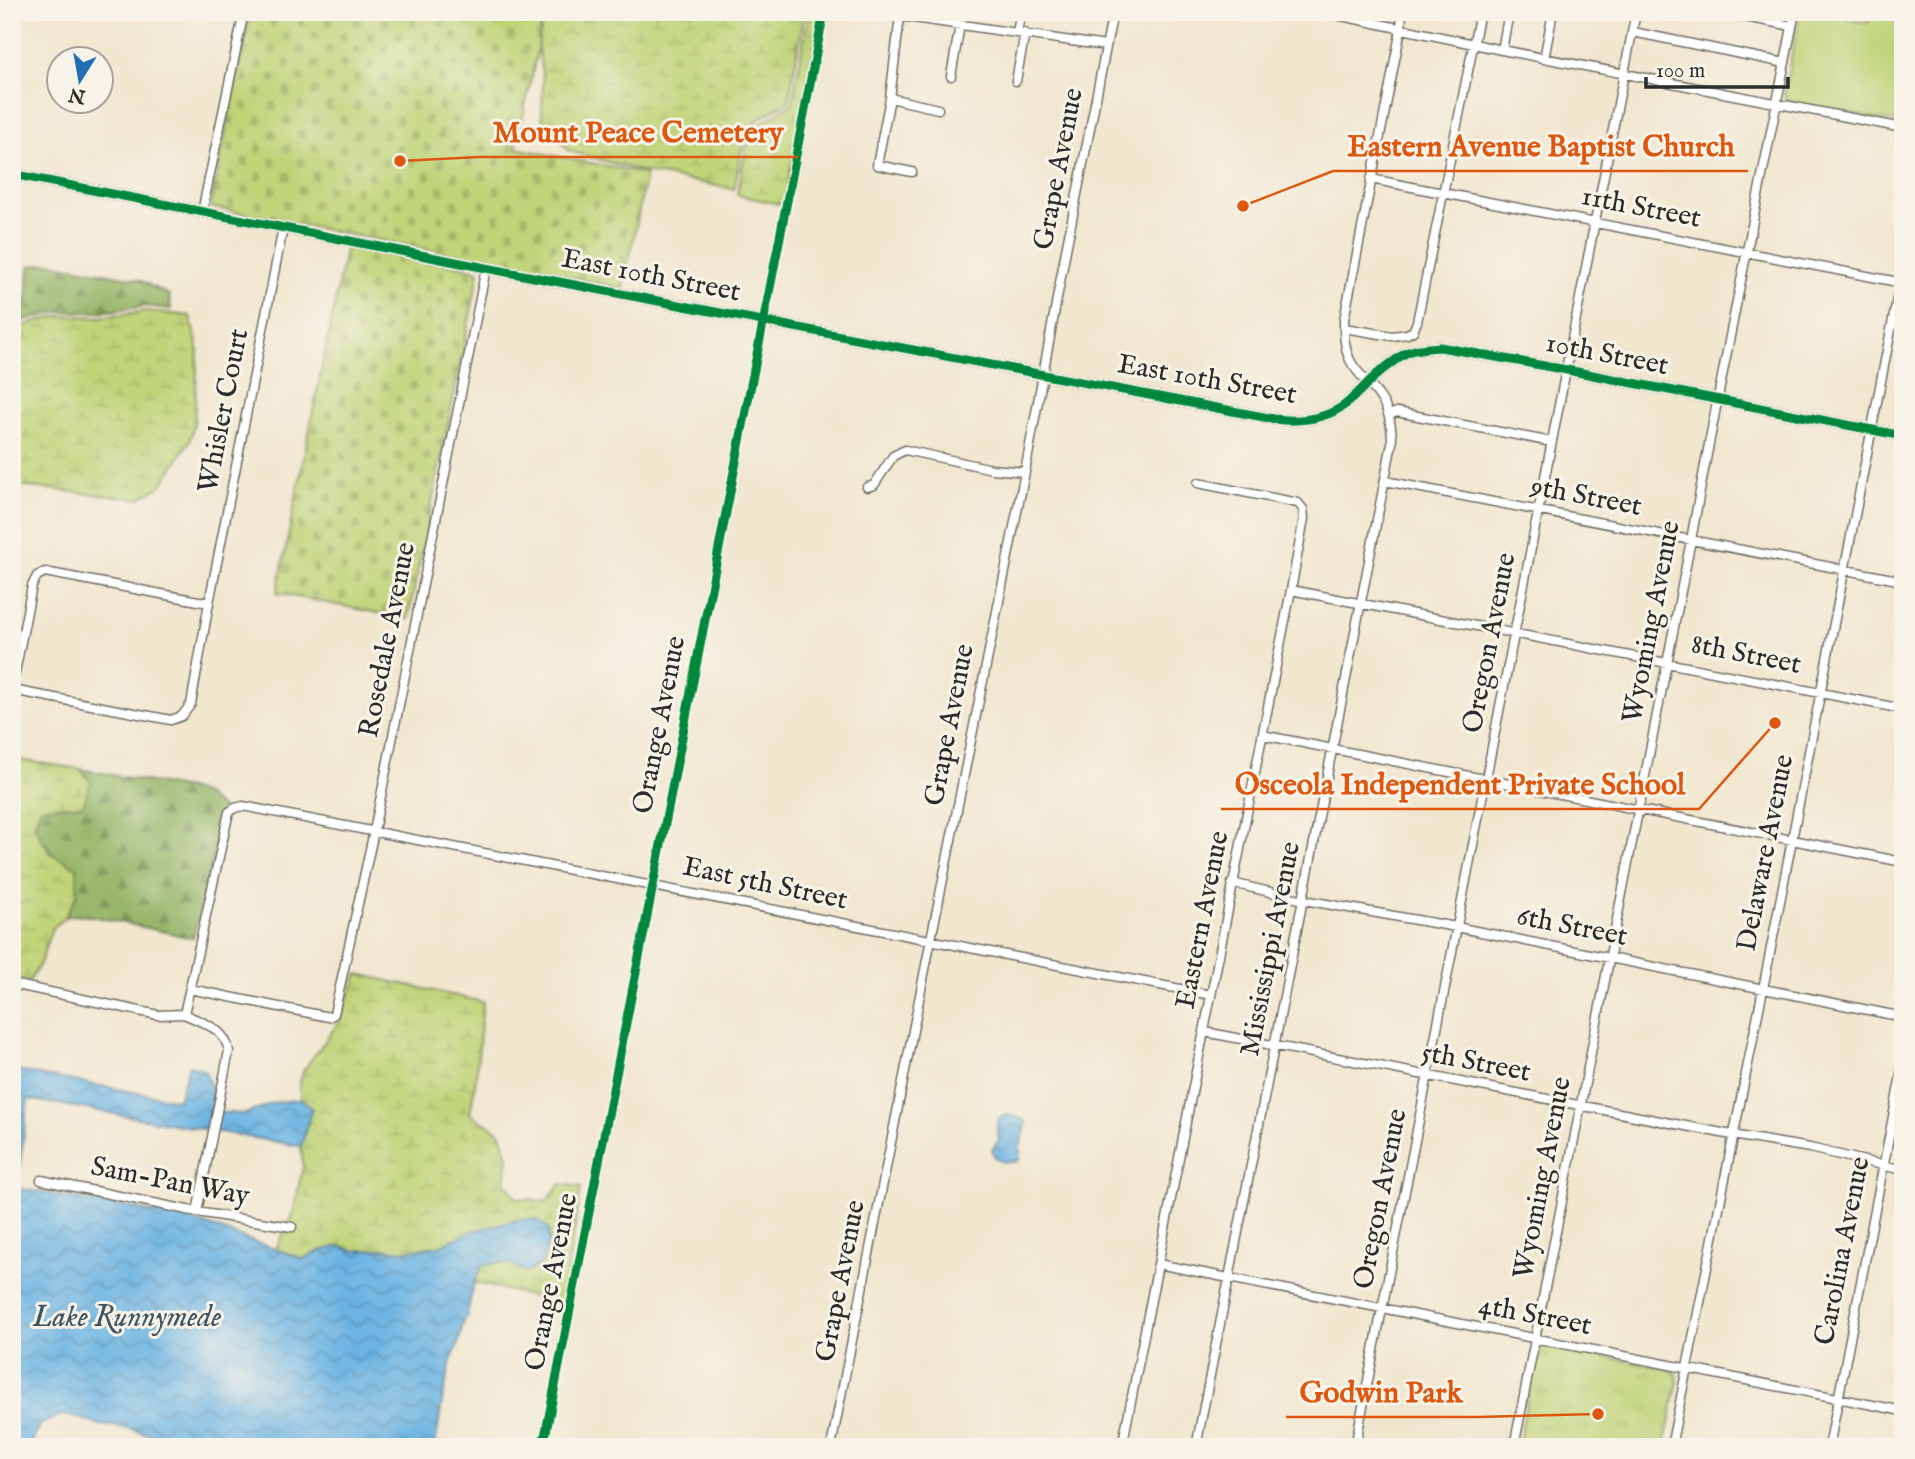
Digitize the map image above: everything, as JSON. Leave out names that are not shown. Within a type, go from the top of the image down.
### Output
[{"type":"street","points":[[202,212],[244,12]]},
{"type":"street","name":"Orange Avenue","points":[[543,1447],[824,12]]},
{"type":"street","points":[[951,76],[956,24],[953,12]]},
{"type":"street","points":[[1016,81],[1021,12]]},
{"type":"street","name":"Grape Avenue","points":[[831,1447],[1025,472],[1113,12]]},
{"type":"street","points":[[1323,12],[1544,59],[1903,128]]},
{"type":"street","points":[[1402,12],[1401,29],[1344,320],[1344,336],[1351,362],[1380,397],[1389,415],[1397,412],[1552,442]]},
{"type":"street","points":[[1344,328],[1392,336],[1413,331],[1419,316],[1480,12]]},
{"type":"street","points":[[1502,50],[1509,12]]},
{"type":"street","points":[[1544,59],[1553,12]]},
{"type":"street","name":"Oregon Avenue","points":[[1355,1447],[1636,12]]},
{"type":"street","points":[[1719,12],[1793,26]]},
{"type":"street","name":"Wyoming Avenue","points":[[1514,1447],[1795,12]]},
{"type":"street","points":[[912,172],[877,165],[890,98],[897,14],[1106,46]]},
{"type":"street","points":[[1633,32],[1785,63]]},
{"type":"street","points":[[890,98],[938,109]]},
{"type":"street","name":"East 10th Street","points":[[12,174],[1274,419],[1298,420],[1323,416]]},
{"type":"street","name":"11th Street","points":[[1371,178],[1901,282]]},
{"type":"street","name":"Whisler Court","points":[[209,603],[45,572],[37,576],[32,586],[12,689],[171,720],[182,716],[191,704],[283,228]]},
{"type":"street","name":"Rosedale Avenue","points":[[190,989],[329,1017],[334,1014],[486,268]]},
{"type":"street","name":"Delaware Avenue","points":[[1671,1447],[1903,268]]},
{"type":"street","name":"10th Street","points":[[1323,416],[1343,406],[1396,359],[1422,348],[1440,347],[1903,436]]},
{"type":"street","name":"Mississippi Avenue","points":[[1196,1447],[1362,605],[1392,443],[1389,415]]},
{"type":"street","points":[[867,487],[874,485],[893,456],[905,450],[992,469],[1025,472]]},
{"type":"street","name":"9th Street","points":[[1385,481],[1903,581]]},
{"type":"street","name":"Eastern Avenue","points":[[1122,1447],[1304,518],[1303,509],[1297,503],[1198,483]]},
{"type":"street","name":"8th Street","points":[[1291,590],[1903,709]]},
{"type":"street","points":[[1262,735],[1903,863]]},
{"type":"street","name":"East 5th Street","points":[[190,989],[229,812],[243,806],[1211,995]]},
{"type":"street","name":"6th Street","points":[[1232,883],[1304,900],[1903,1017]]},
{"type":"street","points":[[12,984],[158,1015],[184,1014],[220,1032],[229,1051],[197,1212]]},
{"type":"street","points":[[184,1014],[190,989]]},
{"type":"street","name":"5th Street","points":[[1205,1032],[1428,1077],[1810,1148],[1903,1170]]},
{"type":"street","name":"Carolina Avenue","points":[[1829,1447],[1903,1065]]},
{"type":"street","name":"Sam-Pan Way","points":[[41,1180],[197,1212],[292,1227]]},
{"type":"street","name":"4th Street","points":[[1158,1264],[1903,1411]]},
{"type":"green space","points":[[251,12],[543,12],[516,148],[646,174],[624,288],[210,207]]},
{"type":"green space","points":[[544,12],[805,12],[788,102],[758,119],[742,146],[734,189],[644,172],[569,151],[542,119],[543,80],[538,47]]},
{"type":"green space","points":[[809,12],[821,12],[784,205],[737,195],[746,148],[761,123],[792,104]]},
{"type":"green space","points":[[1800,12],[1814,12],[1868,23],[1871,12],[1903,12],[1903,124],[1788,101],[1784,95]]},
{"type":"green space","points":[[346,246],[479,272],[408,619],[277,593]]},
{"type":"green space","points":[[51,263],[140,280],[169,295],[171,309],[146,306],[100,312],[57,312],[19,322],[27,298],[29,266]]},
{"type":"green space","points":[[146,311],[190,316],[198,347],[194,426],[189,442],[161,486],[138,499],[12,485],[12,329],[58,316],[101,317]]},
{"type":"green space","points":[[12,759],[80,769],[91,782],[83,805],[41,807],[34,825],[50,853],[77,868],[77,895],[65,917],[51,930],[40,964],[29,982],[12,979]]},
{"type":"green space","points":[[80,769],[188,789],[205,795],[224,810],[193,938],[97,917],[65,917],[77,895],[77,868],[50,853],[34,825],[41,807],[83,805],[90,782]]},
{"type":"green space","points":[[358,974],[483,1002],[470,1114],[501,1133],[508,1157],[505,1182],[517,1198],[547,1201],[561,1184],[581,1187],[562,1304],[474,1282],[482,1266],[495,1263],[510,1264],[527,1272],[475,1230],[439,1246],[402,1251],[355,1251],[340,1246],[303,1259],[276,1249],[293,1215],[303,1166],[301,1146],[312,1108],[301,1099],[299,1088],[303,1071],[336,1026]]},
{"type":"green space","points":[[1545,1345],[1673,1370],[1678,1381],[1664,1447],[1518,1447],[1536,1351]]},
{"type":"water","name":"Lake Runnymede","points":[[189,1065],[205,1071],[212,1090],[211,1112],[245,1114],[273,1103],[301,1099],[312,1108],[301,1146],[28,1099],[17,1188],[187,1218],[303,1259],[340,1246],[355,1251],[402,1251],[439,1246],[475,1230],[519,1220],[536,1219],[549,1229],[549,1242],[541,1265],[527,1272],[505,1263],[482,1266],[474,1282],[467,1315],[451,1361],[435,1447],[220,1447],[60,1415],[39,1425],[30,1447],[12,1447],[12,1070],[178,1100]]},
{"type":"water","points":[[1011,1115],[1026,1121],[1026,1127],[1020,1144],[1019,1160],[1006,1162],[996,1158],[992,1150],[999,1140],[998,1119]]},
{"type":"cycle path","points":[[543,1447],[824,12]]},
{"type":"cycle path","points":[[12,174],[1274,419],[1302,420],[1329,414],[1346,404],[1381,371],[1405,354],[1440,347],[1903,436]]},
{"type":"place","name":"Mount Peace Cemetery","points":[[400,161]]},
{"type":"place","name":"Eastern Avenue Baptist Church","points":[[1243,206]]},
{"type":"place","name":"Osceola Independent Private School","points":[[1775,723]]},
{"type":"place","name":"Godwin Park","points":[[1598,1414]]}]
